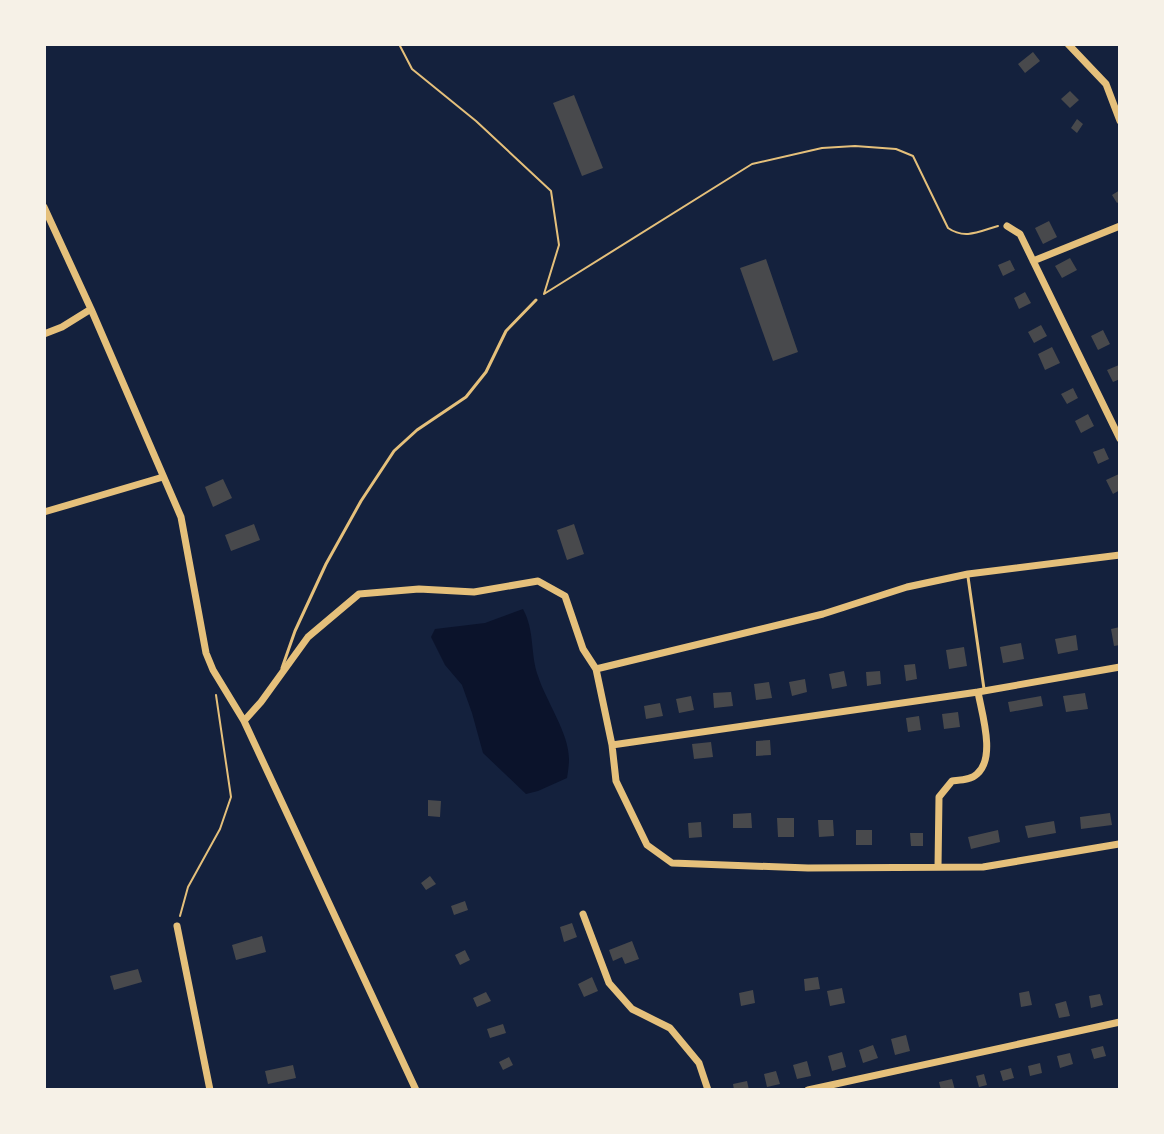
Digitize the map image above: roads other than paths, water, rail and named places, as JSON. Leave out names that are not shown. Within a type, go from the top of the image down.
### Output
[{"type":"street","points":[[1068,44],[1106,84],[1120,121]]},
{"type":"street","points":[[44,207],[181,517],[206,653],[213,670],[244,721],[416,1090]]},
{"type":"street","points":[[1007,226],[1020,234],[1120,439]]},
{"type":"street","points":[[1033,261],[1120,226]]},
{"type":"street","points":[[44,334],[91,309]]},
{"type":"street","points":[[45,510],[163,477]]},
{"type":"street","points":[[596,669],[823,614],[907,587],[968,574],[1120,555]]},
{"type":"street","points":[[244,721],[308,637],[359,594],[419,589],[474,592],[538,581],[565,596],[583,649],[596,669],[616,781],[647,845],[672,863],[808,868],[983,867],[1120,845]]},
{"type":"street","points":[[612,745],[981,692],[1120,667]]},
{"type":"street","points":[[938,867],[939,797],[952,781],[978,774],[987,761],[981,692]]},
{"type":"street","points":[[583,914],[609,983],[632,1009],[670,1028],[699,1063],[708,1090]]},
{"type":"street","points":[[177,926],[210,1090]]},
{"type":"street","points":[[808,1090],[1120,1022]]},
{"type":"lane","points":[[279,678],[295,631],[326,564],[361,501],[394,451],[417,430],[466,397],[486,372],[506,331],[536,300]]},
{"type":"lane","points":[[968,574],[981,692]]},
{"type":"water","points":[[523,609],[538,676],[561,728],[569,759],[567,778],[526,794],[483,753],[462,685],[445,665],[431,637],[435,629],[485,623]]}]
